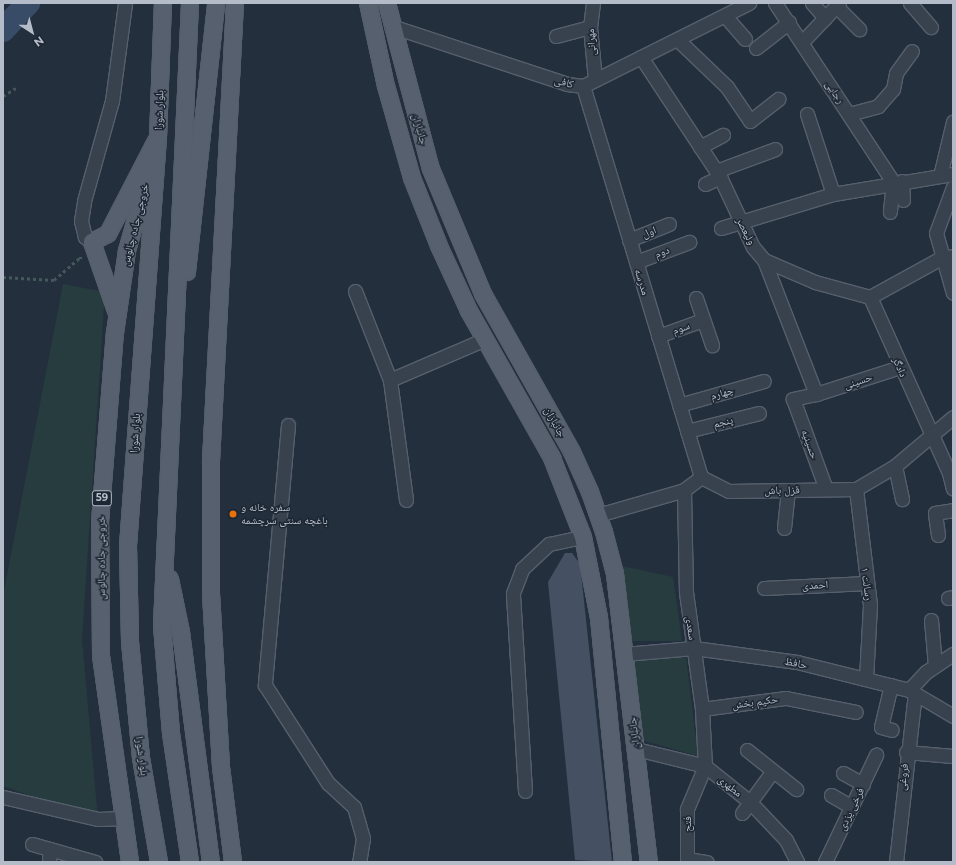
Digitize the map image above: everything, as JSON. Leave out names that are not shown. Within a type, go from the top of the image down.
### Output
[{"type":"main road","name":"بلوار شورا","points":[[159,862],[141,758],[130,641],[128,546],[158,138],[163,3]]},
{"type":"main road","points":[[190,3],[162,632],[171,734],[190,862]]},
{"type":"main road","points":[[173,371],[192,241],[216,3]]},
{"type":"main road","points":[[233,862],[221,768],[210,586],[211,460],[235,3]]},
{"type":"main road","name":"جانبازان","points":[[368,3],[371,22],[412,178],[439,246],[485,339],[552,458],[583,538],[599,618],[623,862]]},
{"type":"main road","name":"جانبازان","points":[[387,3],[391,26],[431,169],[483,294],[572,452],[598,515],[615,574],[649,862]]},
{"type":"main road","points":[[371,22],[391,26]]},
{"type":"main road","points":[[117,316],[92,242],[108,234],[158,138]]},
{"type":"main road","name":"خروجی جاده چالوس","points":[[130,862],[101,648],[100,522],[117,316],[127,251],[158,138]]},
{"type":"main road","points":[[166,554],[181,632],[211,862]]},
{"type":"main road","points":[[609,723],[612,717],[620,713],[629,716],[633,722]]},
{"type":"street","points":[[92,242],[85,237],[81,221],[84,201],[112,101],[125,3]]},
{"type":"street","name":"مهرانی","points":[[593,3],[590,27],[595,80]]},
{"type":"street","name":"کافی","points":[[391,26],[567,84],[583,86],[726,17],[749,3]]},
{"type":"street","name":"رجایی","points":[[775,3],[849,114],[898,181]]},
{"type":"street","points":[[812,3],[825,18]]},
{"type":"street","points":[[910,3],[931,27]]},
{"type":"street","points":[[802,42],[837,4],[859,29]]},
{"type":"street","points":[[726,17],[745,39]]},
{"type":"street","points":[[756,48],[789,22]]},
{"type":"street","points":[[556,36],[590,27]]},
{"type":"street","points":[[678,40],[727,87],[750,121],[778,98]]},
{"type":"street","points":[[849,114],[878,106],[893,89],[896,73],[912,51]]},
{"type":"street","name":"ولیعصر","points":[[642,57],[718,174],[742,220],[753,247],[764,260],[815,282],[870,297]]},
{"type":"street","name":"مدرسه","points":[[583,86],[701,478]]},
{"type":"street","points":[[807,114],[833,194]]},
{"type":"street","points":[[721,228],[742,220],[833,194],[898,181],[946,175],[953,122]]},
{"type":"street","points":[[700,147],[723,135]]},
{"type":"street","points":[[705,184],[718,174],[775,149]]},
{"type":"street","points":[[898,181],[903,200]]},
{"type":"street","points":[[890,212],[898,181]]},
{"type":"street","points":[[953,188],[936,233],[947,257],[953,293]]},
{"type":"street","name":"اول","points":[[629,240],[669,224]]},
{"type":"street","name":"دوم","points":[[636,262],[689,242]]},
{"type":"street","points":[[870,297],[947,257]]},
{"type":"street","points":[[764,260],[816,394]]},
{"type":"street","points":[[355,290],[390,380],[406,500]]},
{"type":"street","name":"دادگر","points":[[870,297],[932,436],[953,489]]},
{"type":"street","points":[[696,298],[712,345]]},
{"type":"street","name":"سوم","points":[[658,336],[703,320]]},
{"type":"street","points":[[390,380],[485,339]]},
{"type":"street","name":"حسینی","points":[[793,398],[816,394],[900,367]]},
{"type":"street","name":"چهارم","points":[[679,405],[764,381]]},
{"type":"street","name":"حسینیه","points":[[793,398],[826,489]]},
{"type":"street","name":"پنجم","points":[[687,431],[759,413]]},
{"type":"street","points":[[856,489],[895,466],[932,436],[953,416]]},
{"type":"street","points":[[288,425],[265,685],[328,783],[354,807],[363,838],[359,862]]},
{"type":"street","points":[[895,466],[902,499]]},
{"type":"street","points":[[598,515],[684,490],[701,478]]},
{"type":"street","name":"قزل باش","points":[[701,478],[729,491],[856,489]]},
{"type":"street","name":"رسالت ۱","points":[[856,489],[870,604],[866,679]]},
{"type":"street","name":"سعدی","points":[[684,490],[686,592],[702,709],[705,766]]},
{"type":"street","points":[[784,528],[788,490]]},
{"type":"street","points":[[938,535],[935,513],[953,510]]},
{"type":"street","points":[[525,791],[513,593],[522,569],[549,544],[583,538]]},
{"type":"street","name":"احمدی","points":[[764,588],[867,583]]},
{"type":"street","points":[[930,620],[935,666]]},
{"type":"street","name":"حافظ","points":[[624,654],[694,648],[797,662],[891,685],[912,692]]},
{"type":"street","points":[[953,654],[935,666],[912,692],[953,716]]},
{"type":"street","points":[[891,685],[881,727],[892,730]]},
{"type":"street","name":"فروغی","points":[[896,862],[912,692]]},
{"type":"street","name":"حکیم بخش","points":[[702,709],[786,698],[856,712]]},
{"type":"street","name":"مطهری","points":[[636,749],[705,766],[750,802],[786,840],[797,862]]},
{"type":"street","points":[[747,750],[772,772],[796,789]]},
{"type":"street","points":[[906,752],[953,756]]},
{"type":"street","name":"فرخی یزدی","points":[[825,862],[876,754]]},
{"type":"street","name":"فتح","points":[[687,860],[687,810],[705,766]]},
{"type":"street","points":[[742,813],[772,772]]},
{"type":"street","points":[[843,774],[863,784]]},
{"type":"street","points":[[831,795],[852,806]]},
{"type":"street","points":[[3,797],[98,819],[124,818]]},
{"type":"street","points":[[32,844],[49,856],[95,862]]},
{"type":"street","points":[[687,860],[707,862]]},
{"type":"path","points":[[3,96],[16,88]]},
{"type":"path","points":[[3,277],[54,280],[79,258],[98,258]]},
{"type":"green space","points":[[63,284],[105,292],[82,639],[98,819],[3,786],[3,596]]},
{"type":"green space","points":[[622,566],[673,577],[682,641],[632,641]]},
{"type":"green space","points":[[686,657],[698,756],[641,740],[630,661]]},
{"type":"building","points":[[565,553],[572,553],[580,564],[612,862],[575,860],[548,582]]},
{"type":"waterway","points":[[3,30],[28,3]]},
{"type":"place","name":"سفره خانه و باغچه سنتی سرچشمه","points":[[233,514]]}]
